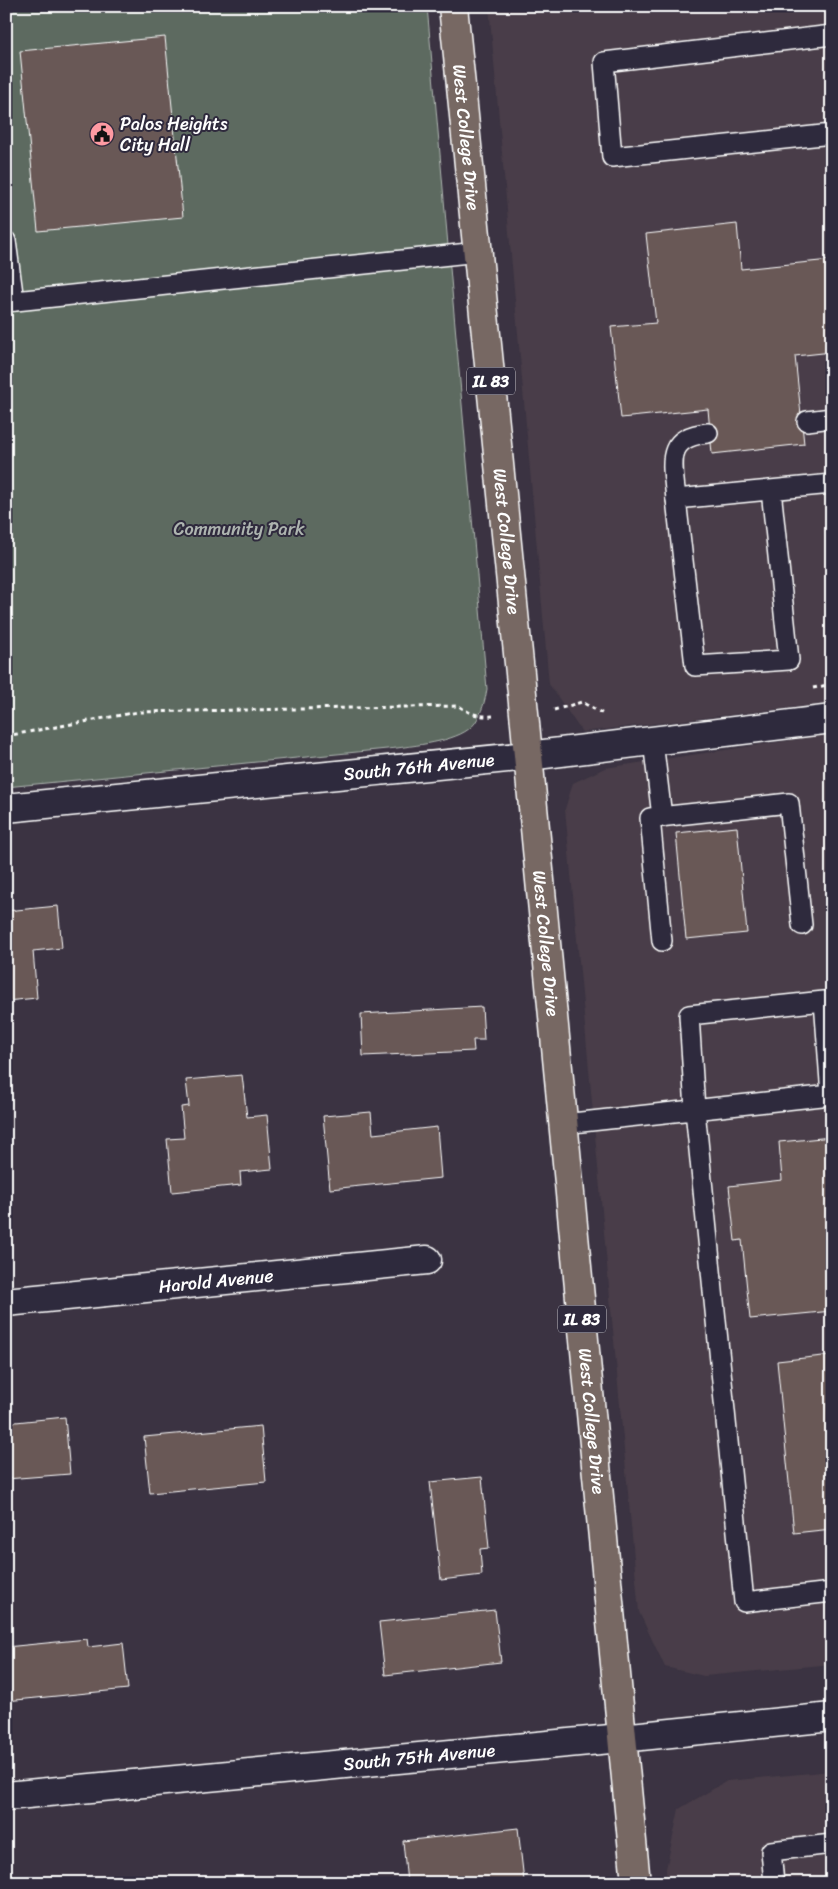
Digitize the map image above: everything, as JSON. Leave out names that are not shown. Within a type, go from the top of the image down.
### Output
[{"type":"main road","name":"West College Drive","points":[[453,6],[528,756],[636,1883]]},
{"type":"street","name":"South 76th Avenue","points":[[6,808],[528,756],[832,718]]},
{"type":"street","name":"Harold Avenue","points":[[6,1302],[427,1260]]},
{"type":"street","name":"South 75th Avenue","points":[[6,1796],[621,1738],[832,1716]]},
{"type":"lane","points":[[832,35],[604,62],[612,157],[832,134]]},
{"type":"lane","points":[[6,241],[10,301],[478,252]]},
{"type":"lane","points":[[806,421],[832,418]]},
{"type":"lane","points":[[708,433],[695,434],[682,439],[674,450],[673,468],[676,499],[695,666],[789,660],[770,490]]},
{"type":"lane","points":[[676,499],[832,484]]},
{"type":"lane","points":[[654,741],[662,817]]},
{"type":"lane","points":[[662,941],[650,818],[789,803],[802,925]]},
{"type":"lane","points":[[563,1124],[695,1110],[831,1095],[824,1001],[689,1015],[695,1110],[744,1602],[832,1592]]},
{"type":"lane","points":[[774,1883],[771,1851],[832,1844]]},
{"type":"path","points":[[6,736],[138,712],[459,706],[468,713]]},
{"type":"shaded area","points":[[489,6],[832,6],[832,703],[582,732],[549,684]]},
{"type":"shaded area","points":[[832,734],[832,1664],[704,1676],[665,1667],[639,1612],[565,809],[573,783],[605,768]]},
{"type":"shaded area","points":[[832,1771],[832,1883],[667,1883],[666,1869],[679,1809],[727,1781]]},
{"type":"green space","name":"Community Park","points":[[6,6],[427,6],[487,689],[480,715],[469,729],[439,741],[397,748],[6,787]]},
{"type":"building","name":"Palos Heights City Hall","points":[[165,37],[183,217],[38,231],[20,51]]},
{"type":"building","points":[[737,224],[741,269],[830,260],[832,279],[832,352],[795,356],[804,444],[712,454],[708,409],[621,418],[611,327],[656,323],[646,234]]},
{"type":"building","points":[[737,827],[747,933],[686,939],[676,833]]},
{"type":"building","points":[[58,906],[62,948],[33,951],[37,998],[6,1001],[6,911]]},
{"type":"building","points":[[482,1007],[484,1040],[473,1040],[474,1051],[363,1056],[361,1014]]},
{"type":"building","points":[[242,1075],[247,1117],[267,1115],[272,1169],[240,1172],[241,1185],[172,1192],[167,1139],[184,1138],[181,1107],[189,1106],[186,1080]]},
{"type":"building","points":[[371,1112],[373,1134],[437,1127],[441,1178],[330,1189],[323,1116]]},
{"type":"building","points":[[832,1137],[832,1311],[750,1319],[742,1240],[735,1241],[729,1186],[782,1180],[779,1142]]},
{"type":"building","points":[[832,1355],[832,1529],[794,1533],[777,1361]]},
{"type":"building","points":[[65,1417],[70,1474],[6,1479],[6,1423]]},
{"type":"building","points":[[261,1426],[266,1482],[150,1493],[144,1437]]},
{"type":"building","points":[[482,1477],[489,1548],[480,1549],[482,1575],[441,1580],[430,1482]]},
{"type":"building","points":[[495,1610],[501,1662],[385,1675],[379,1622]]},
{"type":"building","points":[[87,1639],[88,1647],[123,1643],[128,1689],[6,1701],[6,1647]]},
{"type":"building","points":[[518,1828],[524,1881],[504,1883],[407,1883],[403,1841]]},
{"type":"place","name":"Palos Heights City Hall","points":[[102,134]]}]
